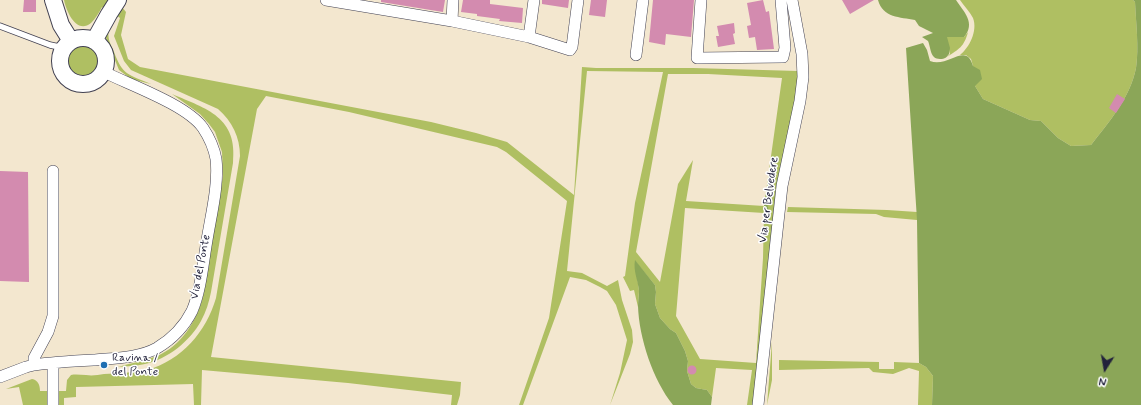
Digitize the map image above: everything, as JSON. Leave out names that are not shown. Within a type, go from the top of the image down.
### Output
[{"type":"street","points":[[53,0],[67,44]]},
{"type":"street","points":[[94,41],[118,0]]},
{"type":"street","points":[[326,0],[452,21],[529,37],[570,50],[572,47],[578,0]]},
{"type":"street","points":[[452,21],[453,0]]},
{"type":"street","points":[[529,37],[534,0]]},
{"type":"street","points":[[636,55],[643,0]]},
{"type":"street","points":[[701,0],[697,58],[743,59],[783,57],[785,48],[781,0]]},
{"type":"street","name":"Via per Belvedere","points":[[758,405],[782,186],[800,101],[803,77],[802,54],[792,0]]},
{"type":"street","points":[[78,38],[86,38],[94,41],[102,47],[105,53],[106,65],[104,72],[98,79],[88,84],[78,84],[72,82],[65,76],[60,68],[60,58],[67,44],[78,38]]},
{"type":"street","name":"Via del Ponte","points":[[0,377],[34,365],[136,356],[156,349],[174,336],[192,310],[200,281],[216,171],[216,158],[213,147],[202,126],[193,117],[178,107],[104,72]]},
{"type":"street","points":[[34,365],[34,358],[48,332],[53,316],[53,171]]},
{"type":"street","points":[[53,363],[54,405]]},
{"type":"lane","points":[[0,26],[50,45],[67,44]]},
{"type":"green space","points":[[64,0],[112,0],[106,10],[102,7],[91,23],[86,26],[81,26],[76,24],[69,15]]},
{"type":"green space","points":[[878,0],[956,0],[968,18],[969,27],[964,37],[947,37],[950,48],[949,54],[945,58],[937,59],[931,53],[928,41],[922,37],[933,33],[919,26],[915,20],[893,16],[888,13],[880,6]]},
{"type":"green space","points":[[960,0],[1133,0],[1135,2],[1137,52],[1136,68],[1133,79],[1118,109],[1091,145],[1071,146],[1058,138],[1041,121],[1030,120],[983,99],[975,86],[971,59],[966,55],[960,55],[967,48],[972,39],[974,23],[973,18]]},
{"type":"green space","points":[[1133,0],[1141,0],[1141,405],[932,405],[933,376],[926,367],[919,363],[917,220],[906,48],[923,43],[930,61],[937,62],[961,55],[966,56],[970,59],[973,66],[980,70],[982,79],[975,86],[983,99],[1030,120],[1041,121],[1058,138],[1071,146],[1091,145],[1118,109],[1133,79],[1137,60],[1137,44],[1135,2]]},
{"type":"green space","points":[[121,6],[126,12],[121,35],[128,59],[140,67],[431,122],[507,142],[574,195],[582,67],[798,71],[754,405],[747,405],[752,370],[716,368],[712,397],[707,390],[696,388],[691,384],[687,371],[688,361],[685,351],[676,333],[660,318],[655,304],[655,285],[635,261],[639,291],[638,307],[634,290],[630,291],[623,277],[625,276],[635,203],[663,72],[587,71],[567,271],[582,273],[607,286],[618,280],[622,300],[632,330],[633,342],[630,354],[610,405],[620,373],[627,340],[616,305],[607,291],[586,280],[570,277],[523,405],[519,405],[549,318],[567,201],[506,152],[497,147],[349,112],[266,96],[257,109],[211,357],[461,382],[460,395],[457,405],[451,405],[452,395],[348,383],[202,370],[201,405],[194,405],[193,384],[76,387],[76,397],[64,398],[64,405],[59,405],[59,391],[66,391],[67,380],[71,375],[95,375],[147,370],[160,365],[182,352],[199,333],[212,310],[216,298],[240,156],[237,136],[231,124],[218,109],[131,70],[124,61],[114,36],[120,18],[116,15]],"holes":[[[668,74],[708,74],[782,78],[764,206],[686,201],[693,160],[678,184],[660,282],[636,252]],[[685,208],[764,213],[763,258],[756,363],[700,359],[676,316]]]},
{"type":"green space","points":[[109,28],[109,40],[120,66],[132,76],[151,84],[131,79],[119,70],[106,38],[106,32]]},
{"type":"green space","points":[[968,32],[965,41],[960,47],[947,57],[950,54],[946,37],[964,37]]},
{"type":"green space","points":[[83,43],[96,48],[101,61],[96,74],[83,79],[70,74],[65,61],[70,48]]},
{"type":"green space","points":[[172,94],[208,110],[218,117],[225,125],[230,135],[233,147],[233,163],[211,292],[201,321],[191,335],[178,348],[154,362],[142,365],[118,367],[166,352],[187,332],[197,315],[203,296],[223,176],[222,152],[215,132],[209,124],[200,114]]},
{"type":"green space","points":[[767,188],[770,190],[767,203],[770,217],[765,224],[764,206]]},
{"type":"green space","points":[[788,207],[917,212],[917,220],[884,217],[876,214],[787,212]]},
{"type":"green space","points":[[635,260],[655,285],[655,304],[660,318],[676,333],[685,351],[688,361],[687,371],[691,384],[696,388],[707,390],[712,397],[711,405],[673,405],[659,383],[648,358],[641,331],[638,306],[639,291],[635,272]]},
{"type":"green space","points":[[772,342],[772,380],[767,405]]},
{"type":"green space","points":[[779,360],[879,362],[879,369],[894,369],[894,362],[919,363],[926,367],[933,376],[932,405],[918,405],[919,371],[909,368],[893,374],[873,372],[869,368],[779,370]]},
{"type":"green space","points":[[32,379],[36,380],[38,383],[40,391],[48,391],[48,405],[23,405],[19,387],[6,389]]},
{"type":"building","points":[[24,0],[36,0],[36,12],[23,12]]},
{"type":"building","points":[[381,0],[445,0],[443,12],[381,2]]},
{"type":"building","points":[[463,0],[490,0],[490,4],[523,8],[522,23],[499,21],[500,19],[461,12]]},
{"type":"building","points":[[542,0],[569,0],[568,8],[542,4]]},
{"type":"building","points":[[591,0],[607,0],[605,17],[589,15]]},
{"type":"building","points":[[653,0],[694,0],[691,37],[666,34],[665,45],[649,42]]},
{"type":"building","points":[[763,0],[766,12],[769,11],[774,49],[757,50],[755,37],[749,38],[747,26],[751,25],[747,3]]},
{"type":"building","points":[[842,0],[874,0],[850,14]]},
{"type":"building","points":[[734,23],[735,33],[733,34],[735,44],[718,47],[716,36],[719,36],[717,26]]},
{"type":"building","points":[[1117,94],[1125,99],[1116,113],[1109,108]]},
{"type":"building","points":[[0,171],[28,172],[29,282],[0,281]]},
{"type":"building","points":[[692,365],[697,370],[692,375],[687,370]]},
{"type":"place","name":"Ravina / del Ponte","points":[[104,365]]}]
